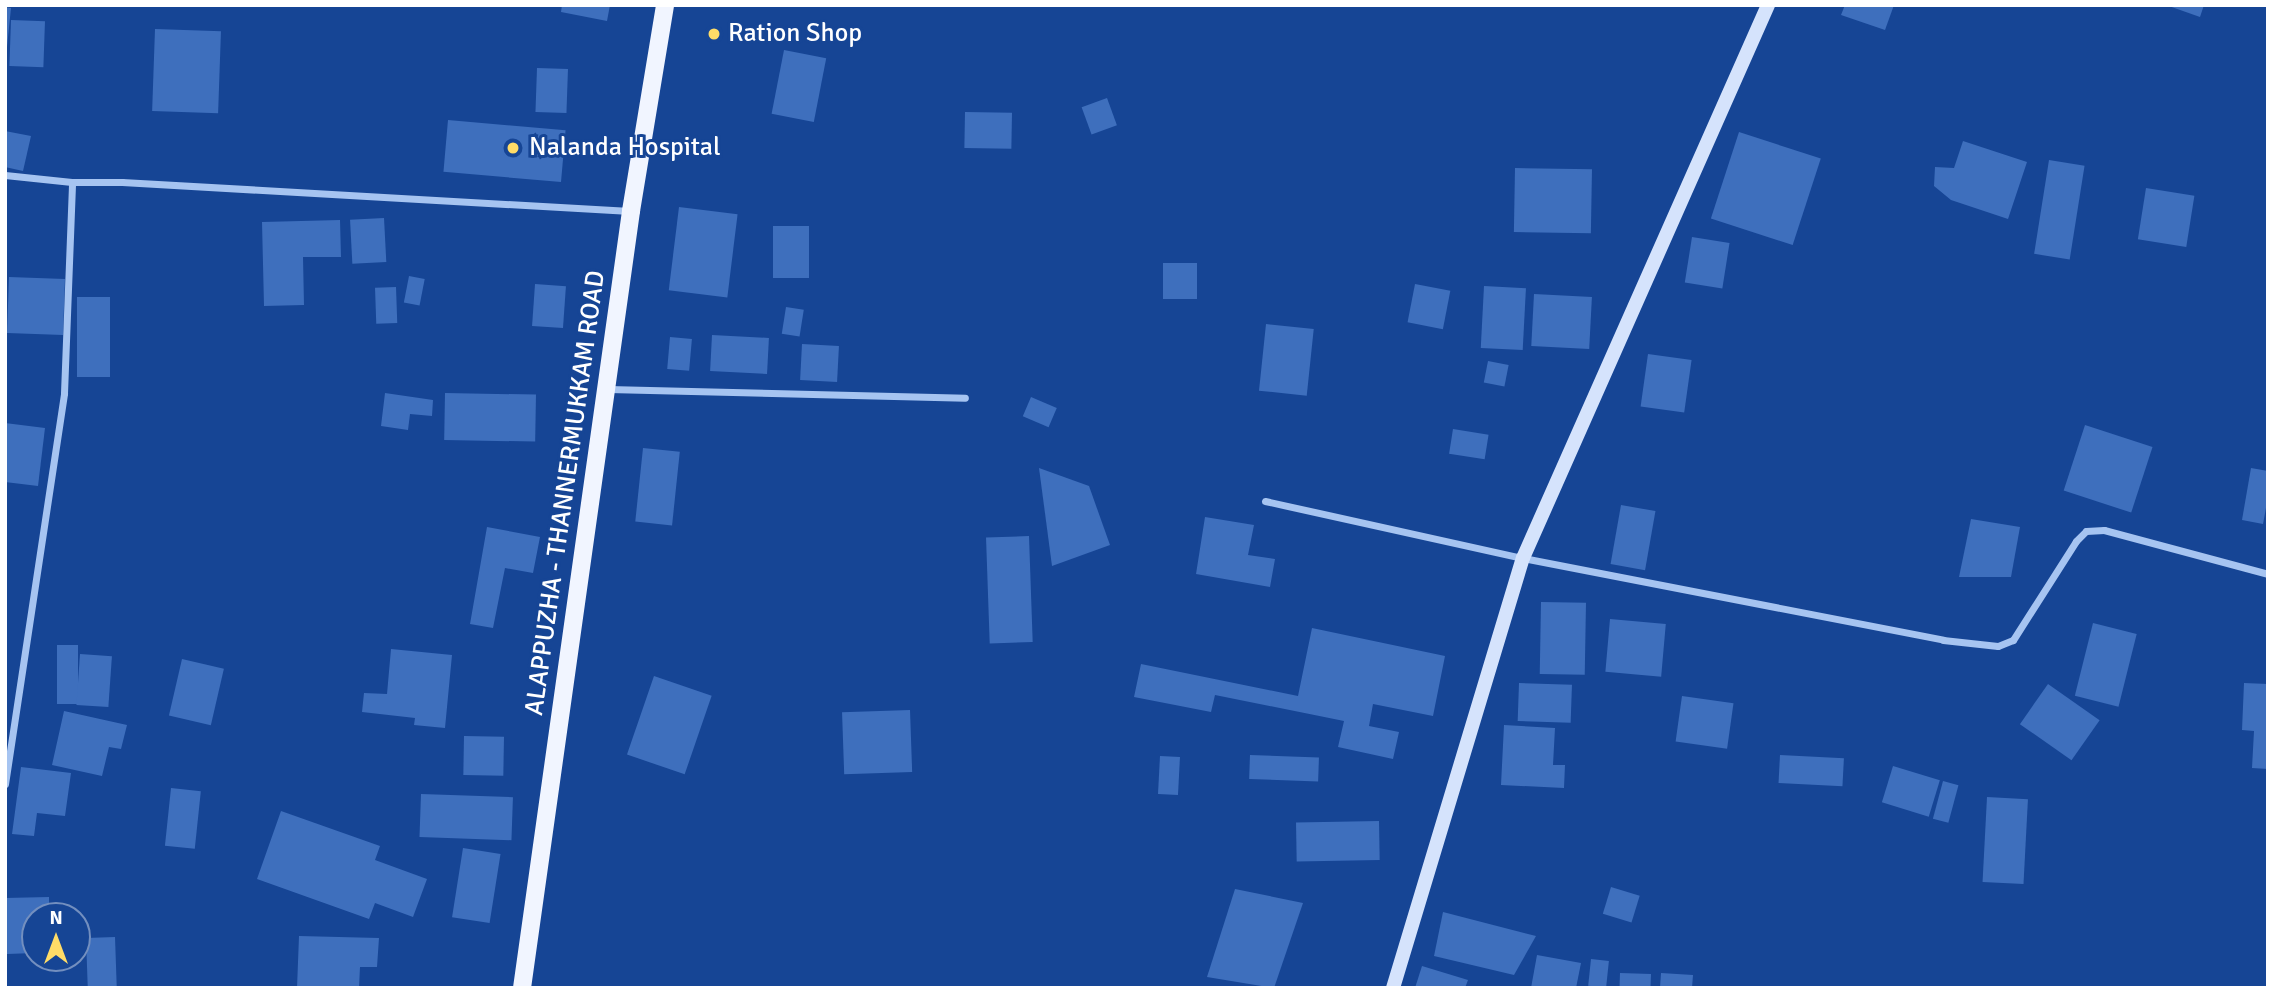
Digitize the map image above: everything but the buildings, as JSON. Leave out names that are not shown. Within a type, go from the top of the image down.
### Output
[{"type":"main road","name":"ALAPPUZHA - THANNERMUKKAM ROAD","points":[[522,988],[631,211],[665,5]]},
{"type":"main road","points":[[1393,988],[1523,558],[1768,5]]},
{"type":"street","points":[[5,175],[72,182],[136,183],[631,211]]},
{"type":"street","points":[[5,785],[64,393],[72,182]]},
{"type":"street","points":[[608,389],[965,398]]},
{"type":"street","points":[[1265,501],[1523,558],[1943,640],[1998,646],[2013,640],[2076,541],[2087,531],[2104,530],[2268,574]]},
{"type":"place","name":"Ration Shop","points":[[714,34]]},
{"type":"place","name":"Nalanda Hospital","points":[[513,148]]}]
